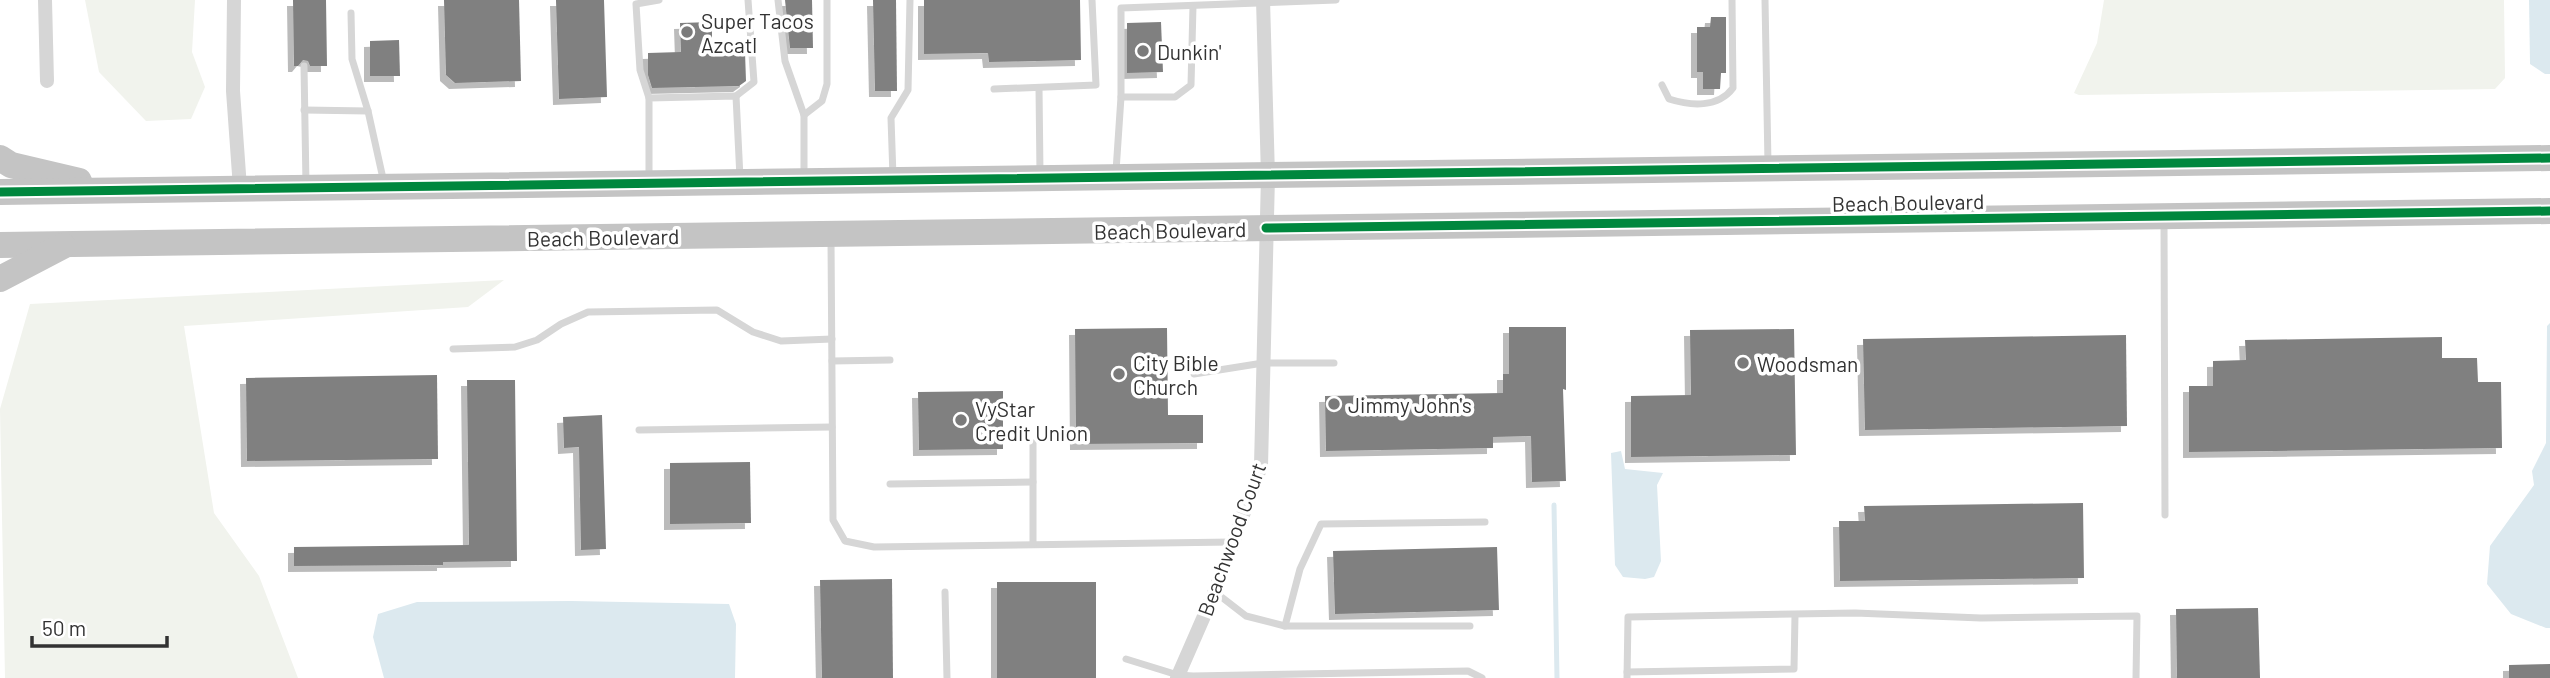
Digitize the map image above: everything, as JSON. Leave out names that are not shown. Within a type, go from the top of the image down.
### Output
[{"type":"highway","points":[[0,158],[11,165],[115,190]]},
{"type":"highway","points":[[0,192],[2550,158]]},
{"type":"highway","name":"Beach Boulevard","points":[[0,245],[2550,211]]},
{"type":"highway","points":[[0,279],[67,244]]},
{"type":"street","points":[[45,0],[47,81]]},
{"type":"street","points":[[234,0],[233,91],[240,188]]},
{"type":"street","name":"Beachwood Court","points":[[1178,677],[1215,592],[1261,466],[1268,176],[1264,1]]},
{"type":"lane","points":[[649,183],[649,98],[640,69],[636,4],[659,0]]},
{"type":"lane","points":[[649,98],[737,96],[754,82],[748,0]]},
{"type":"lane","points":[[778,0],[785,61],[804,115],[804,181]]},
{"type":"lane","points":[[804,115],[822,101],[827,84],[827,0]]},
{"type":"lane","points":[[893,180],[891,118],[908,90],[911,0]]},
{"type":"lane","points":[[994,89],[1096,85],[1092,0]]},
{"type":"lane","points":[[1115,177],[1121,97],[1121,8],[1336,0]]},
{"type":"lane","points":[[1662,85],[1669,99],[1682,103],[1704,104],[1725,99],[1733,88],[1734,80],[1732,0]]},
{"type":"lane","points":[[1765,0],[1768,169]]},
{"type":"lane","points":[[1121,97],[1175,97],[1191,85],[1192,6]]},
{"type":"lane","points":[[351,13],[352,59],[368,111],[385,187]]},
{"type":"lane","points":[[304,66],[306,188]]},
{"type":"lane","points":[[1039,88],[1040,178]]},
{"type":"lane","points":[[737,96],[740,182]]},
{"type":"lane","points":[[304,110],[368,111]]},
{"type":"lane","points":[[2164,216],[2165,515]]},
{"type":"lane","points":[[831,234],[833,520],[845,541],[874,547],[1233,542]]},
{"type":"lane","points":[[453,349],[515,346],[537,340],[561,324],[588,312],[717,310],[753,332],[781,341],[832,339]]},
{"type":"lane","points":[[832,360],[890,360]]},
{"type":"lane","points":[[1194,374],[1263,363],[1334,363]]},
{"type":"lane","points":[[639,430],[832,427]]},
{"type":"lane","points":[[1033,443],[1034,544]]},
{"type":"lane","points":[[890,484],[1033,482]]},
{"type":"lane","points":[[1285,626],[1300,569],[1321,524],[1485,522]]},
{"type":"lane","points":[[945,592],[947,678]]},
{"type":"lane","points":[[1215,592],[1246,616],[1285,626],[1470,626]]},
{"type":"lane","points":[[1795,615],[1794,669],[1627,675],[1628,617],[1855,613],[1981,618],[2137,616],[2136,678]]},
{"type":"lane","points":[[1126,659],[1178,677],[1468,671],[1482,678]]},
{"type":"shaded area","points":[[85,0],[195,0],[192,52],[205,87],[191,119],[146,121],[99,72]]},
{"type":"shaded area","points":[[2104,0],[2504,0],[2505,78],[2495,89],[2079,95],[2074,93],[2097,43]]},
{"type":"shaded area","points":[[2529,0],[2550,0],[2550,74],[2545,74],[2530,64]]},
{"type":"shaded area","points":[[504,280],[468,307],[184,326],[214,513],[259,576],[298,678],[5,678],[0,409],[30,304]]},
{"type":"shaded area","points":[[2550,323],[2550,628],[2546,628],[2511,614],[2487,584],[2490,546],[2534,485],[2532,471],[2546,443],[2547,326]]},
{"type":"shaded area","points":[[1621,451],[1625,469],[1663,473],[1657,485],[1661,561],[1654,577],[1623,577],[1615,565],[1611,453]]},
{"type":"shaded area","points":[[417,602],[729,604],[736,624],[735,678],[384,678],[373,637],[378,614]]},
{"type":"building","points":[[293,0],[326,0],[327,66],[310,66],[308,61],[303,60],[298,66],[294,66]]},
{"type":"building","points":[[444,0],[519,0],[521,81],[455,83],[446,75]]},
{"type":"building","points":[[556,0],[604,0],[607,97],[559,99]]},
{"type":"building","points":[[785,0],[812,0],[813,48],[790,48]]},
{"type":"building","points":[[873,0],[896,0],[897,91],[875,91]]},
{"type":"building","points":[[924,0],[1080,0],[1081,60],[989,62],[988,53],[924,54]]},
{"type":"building","points":[[1711,17],[1726,17],[1726,73],[1721,73],[1720,89],[1703,89],[1703,72],[1697,72],[1697,27],[1710,27]]},
{"type":"building","points":[[712,22],[712,53],[745,52],[746,81],[739,86],[652,88],[648,75],[648,53],[681,52],[680,23]]},
{"type":"building","points":[[1161,22],[1163,72],[1127,73],[1127,23]]},
{"type":"building","points":[[399,40],[400,76],[370,76],[370,41]]},
{"type":"building","points":[[1509,327],[1566,327],[1566,390],[1563,389],[1566,481],[1532,482],[1531,436],[1493,437],[1493,448],[1326,451],[1325,396],[1503,393],[1503,374],[1509,374]]},
{"type":"building","points":[[1167,328],[1168,415],[1203,415],[1203,443],[1076,444],[1075,329]]},
{"type":"building","name":"Woodsman","points":[[1794,329],[1796,455],[1631,457],[1631,396],[1691,395],[1690,330]]},
{"type":"building","points":[[2126,335],[2127,426],[1865,430],[1863,339]]},
{"type":"building","points":[[2442,337],[2442,358],[2477,358],[2478,382],[2501,382],[2502,448],[2189,452],[2189,386],[2213,386],[2213,361],[2246,360],[2245,340]]},
{"type":"building","points":[[437,375],[438,459],[247,461],[246,378]]},
{"type":"building","points":[[467,380],[515,380],[517,561],[443,562],[443,565],[294,566],[294,547],[469,545]]},
{"type":"building","name":"VyStar Credit Union","points":[[1003,391],[1003,449],[919,450],[918,392]]},
{"type":"building","points":[[602,415],[606,549],[581,550],[579,447],[564,448],[563,417]]},
{"type":"building","points":[[750,462],[751,523],[670,524],[670,463]]},
{"type":"building","points":[[2083,503],[2084,578],[1840,581],[1839,521],[1865,521],[1864,506]]},
{"type":"building","points":[[1497,547],[1499,610],[1335,614],[1333,551]]},
{"type":"building","points":[[892,579],[893,678],[822,678],[820,580]]},
{"type":"building","points":[[997,582],[1096,582],[1096,678],[997,678]]},
{"type":"building","points":[[2258,608],[2260,678],[2177,678],[2176,609]]},
{"type":"building","points":[[2550,664],[2550,678],[2509,678],[2509,665]]},
{"type":"waterway","points":[[1554,505],[1557,678]]},
{"type":"cycle path","points":[[0,192],[2550,158]]},
{"type":"cycle path","points":[[1266,228],[2550,211]]},
{"type":"place","name":"Super Tacos Azcatl","points":[[687,32]]},
{"type":"place","name":"Dunkin'","points":[[1143,51]]},
{"type":"place","name":"Woodsman","points":[[1743,363]]},
{"type":"place","name":"City Bible Church","points":[[1119,374]]},
{"type":"place","name":"Jimmy John's","points":[[1334,404]]},
{"type":"place","name":"VyStar Credit Union","points":[[961,420]]}]
